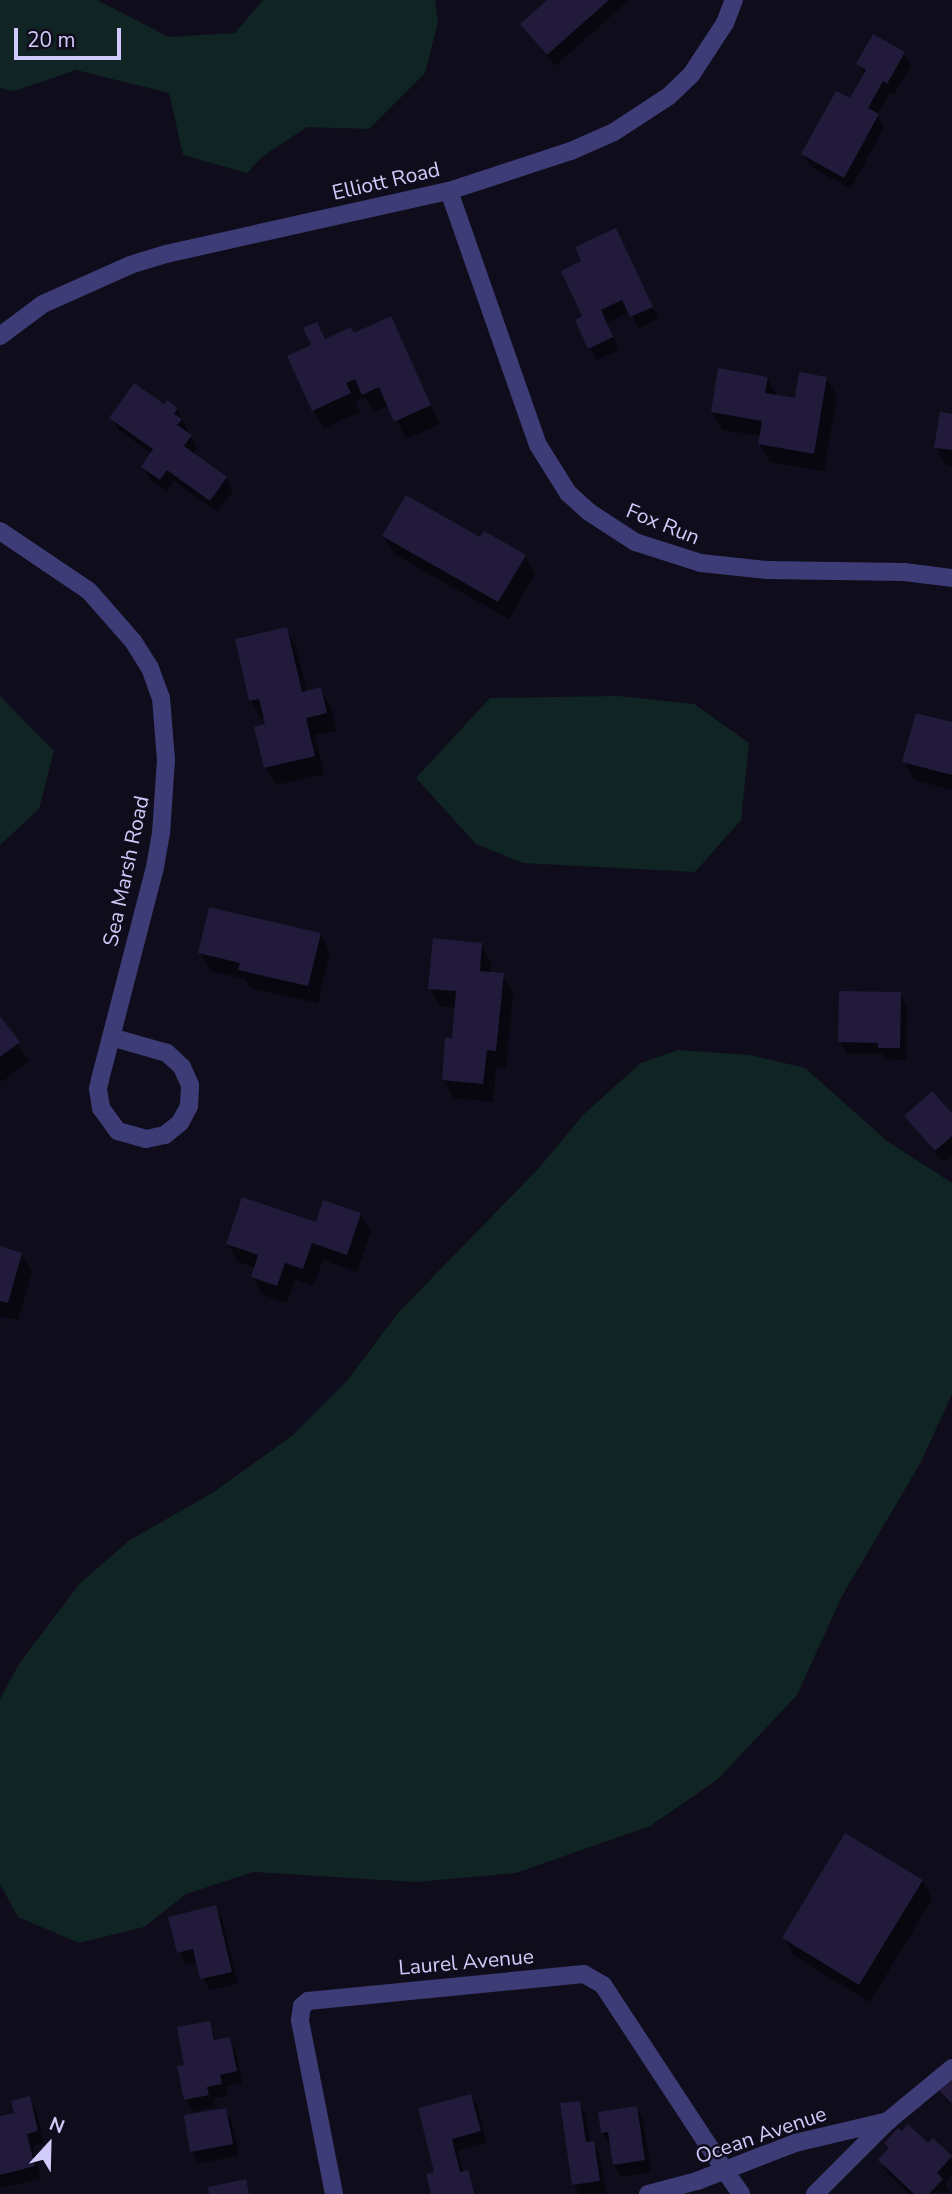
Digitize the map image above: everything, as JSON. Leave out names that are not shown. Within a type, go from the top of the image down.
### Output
[{"type":"street","name":"Elliott Road","points":[[0,336],[43,304],[130,265],[166,254],[450,191],[570,151],[635,121],[669,96],[691,75],[725,23],[734,0]]},
{"type":"street","name":"Fox Run","points":[[450,191],[538,445],[560,482],[589,512],[635,542],[701,563],[767,570],[904,572],[952,578]]},
{"type":"street","name":"Sea Marsh Road","points":[[0,531],[62,570],[97,599],[133,641],[150,668],[161,698],[166,760],[161,833],[98,1089],[105,1117],[118,1131],[136,1138],[164,1135],[180,1123],[189,1105],[190,1085],[182,1067],[167,1053],[111,1037]]},
{"type":"street","name":"Laurel Avenue","points":[[334,2194],[300,2020],[302,2006],[308,2001],[584,1974],[603,1985],[725,2171]]},
{"type":"street","points":[[815,2194],[888,2121],[952,2068]]},
{"type":"street","name":"Ocean Avenue","points":[[648,2194],[697,2181],[794,2143],[888,2121]]},
{"type":"street","points":[[725,2171],[741,2194]]},
{"type":"street","points":[[679,2194],[697,2181]]},
{"type":"green space","points":[[0,0],[97,0],[169,37],[235,33],[263,0],[435,0],[438,22],[425,73],[369,129],[307,127],[263,156],[247,173],[183,155],[169,93],[76,70],[14,91],[0,88]]},
{"type":"green space","points":[[0,696],[54,751],[39,809],[0,845]]},
{"type":"green space","points":[[618,696],[694,704],[749,743],[741,820],[695,872],[523,863],[476,844],[416,778],[490,698]]},
{"type":"green space","points":[[678,1050],[750,1055],[805,1068],[887,1141],[952,1183],[952,1394],[921,1462],[842,1596],[797,1695],[717,1780],[650,1826],[516,1873],[415,1882],[253,1872],[186,1894],[144,1927],[79,1943],[18,1917],[0,1884],[0,1699],[19,1664],[80,1583],[130,1540],[214,1492],[293,1435],[347,1381],[398,1313],[539,1168],[584,1114],[641,1063]]},
{"type":"building","points":[[547,0],[609,0],[547,55],[520,24]]},
{"type":"building","points":[[873,34],[905,52],[887,84],[883,81],[868,108],[879,114],[844,178],[801,154],[836,91],[850,98],[866,70],[856,64]]},
{"type":"building","points":[[616,228],[653,307],[630,317],[622,300],[601,310],[613,337],[588,349],[575,320],[582,316],[561,271],[581,261],[575,247]]},
{"type":"building","points":[[391,316],[431,405],[394,422],[379,387],[362,395],[355,379],[346,383],[351,393],[312,411],[287,356],[311,345],[303,328],[317,322],[325,339],[351,327],[354,333]]},
{"type":"building","points":[[718,368],[768,377],[765,393],[795,398],[799,372],[827,377],[814,454],[758,444],[762,421],[711,412]]},
{"type":"building","points":[[134,383],[164,404],[167,400],[178,408],[174,414],[182,419],[177,425],[192,435],[184,446],[227,477],[210,501],[167,470],[160,480],[141,467],[153,449],[109,418]]},
{"type":"building","points":[[940,412],[952,414],[952,450],[934,448]]},
{"type":"building","points":[[406,495],[480,537],[484,531],[526,555],[498,602],[382,536]]},
{"type":"building","points":[[287,627],[302,692],[321,687],[327,713],[306,718],[315,756],[264,768],[254,727],[265,724],[259,699],[249,701],[235,639]]},
{"type":"building","points":[[916,713],[952,722],[952,775],[902,762]]},
{"type":"building","points":[[209,907],[321,933],[308,986],[238,970],[240,963],[198,953]]},
{"type":"building","points":[[433,938],[482,943],[480,971],[504,973],[496,1051],[487,1050],[483,1084],[442,1080],[445,1038],[452,1038],[456,991],[428,989]]},
{"type":"building","points":[[839,991],[901,992],[900,1048],[878,1048],[878,1043],[838,1042]]},
{"type":"building","points":[[0,1016],[20,1042],[0,1057]]},
{"type":"building","points":[[932,1091],[952,1113],[952,1136],[935,1151],[904,1116]]},
{"type":"building","points":[[242,1197],[316,1222],[323,1200],[361,1213],[347,1255],[312,1243],[303,1269],[285,1263],[277,1286],[251,1277],[258,1255],[226,1244]]},
{"type":"building","points":[[0,1246],[22,1253],[8,1303],[0,1301]]},
{"type":"building","points":[[845,1833],[923,1880],[859,1985],[782,1938]]},
{"type":"building","points":[[216,1905],[232,1972],[200,1979],[193,1949],[177,1953],[168,1917]]},
{"type":"building","points":[[210,2021],[214,2040],[230,2037],[237,2071],[220,2075],[222,2084],[207,2087],[209,2095],[184,2100],[177,2066],[184,2065],[177,2027]]},
{"type":"building","points":[[952,2073],[952,2104],[937,2088]]},
{"type":"building","points":[[471,2094],[481,2131],[452,2139],[460,2172],[468,2170],[475,2194],[431,2194],[426,2174],[434,2172],[418,2108]]},
{"type":"building","points":[[30,2096],[38,2131],[27,2134],[35,2166],[0,2175],[0,2116],[14,2113],[11,2101]]},
{"type":"building","points":[[580,2101],[586,2142],[594,2141],[600,2181],[572,2185],[560,2103]]},
{"type":"building","points":[[637,2106],[645,2160],[613,2165],[608,2132],[601,2133],[598,2112]]},
{"type":"building","points":[[226,2108],[233,2144],[190,2152],[184,2115]]},
{"type":"building","points":[[908,2124],[928,2143],[933,2138],[952,2156],[937,2173],[943,2179],[929,2194],[914,2194],[878,2160],[889,2148],[884,2143],[898,2128],[902,2131]]},
{"type":"building","points":[[246,2179],[249,2194],[209,2194],[208,2187]]}]
